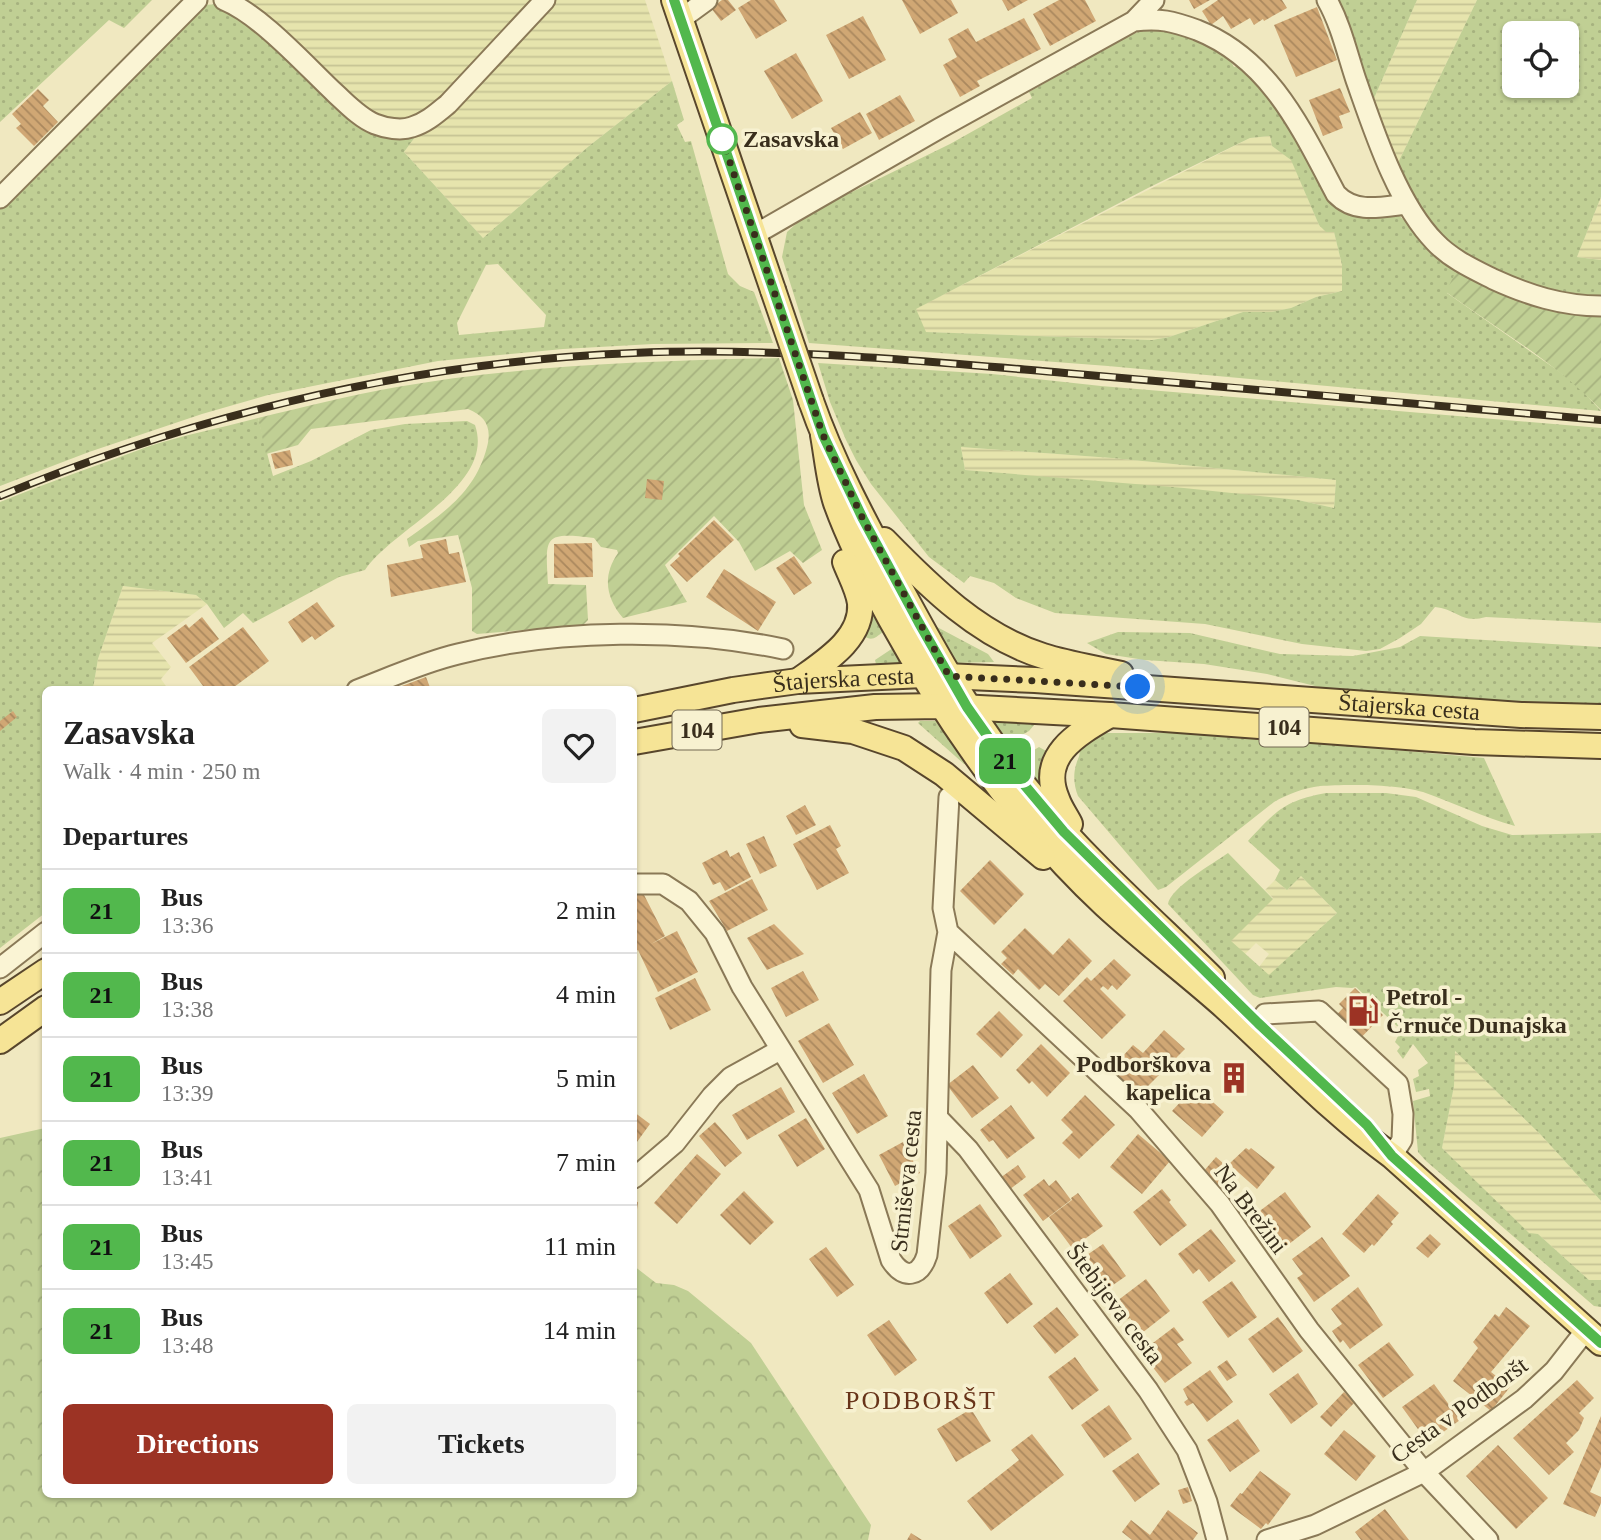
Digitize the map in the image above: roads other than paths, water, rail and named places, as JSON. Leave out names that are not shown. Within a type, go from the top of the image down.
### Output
[{"type":"main road","points":[[678,10],[823,435],[863,519],[967,707],[1002,758],[1064,832],[1258,1023],[1367,1125],[1392,1156]]},
{"type":"main road","points":[[823,435],[835,501],[866,572],[941,706],[984,768],[1048,845],[1105,904]]},
{"type":"main road","points":[[799,681],[848,640],[859,615],[857,592],[832,533],[835,501]]},
{"type":"main road","points":[[863,519],[914,571],[957,608],[1009,642],[1043,656],[1190,690]]},
{"type":"main road","name":"Štajerska cesta","points":[[637,709],[733,690],[799,681],[873,676],[949,676],[1190,690],[1482,713],[1601,718]]},
{"type":"main road","name":"Štajerska cesta","points":[[637,742],[759,720],[875,707],[941,706],[1110,715],[1474,742],[1601,747]]},
{"type":"main road","points":[[1090,858],[1056,798],[1053,771],[1060,752],[1071,738],[1110,715]]},
{"type":"main road","points":[[759,720],[853,731],[904,748],[944,774],[1042,856],[1105,904],[1249,1029],[1359,1133],[1392,1156],[1594,1337]]},
{"type":"main road","points":[[0,1002],[42,974]]},
{"type":"main road","points":[[0,1041],[42,1011]]},
{"type":"street","points":[[0,198],[197,0]]},
{"type":"street","points":[[224,0],[265,28],[373,124],[396,129],[411,128],[431,118],[545,0]]},
{"type":"street","points":[[678,10],[707,0]]},
{"type":"street","points":[[754,234],[1134,22],[1154,0]]},
{"type":"street","points":[[1327,0],[1406,204],[1435,243],[1466,266],[1519,291],[1558,303],[1601,306]]},
{"type":"street","points":[[1134,22],[1166,19],[1211,36],[1233,48],[1259,71],[1279,94],[1295,117],[1341,200],[1363,208],[1406,204]]},
{"type":"street","points":[[368,686],[456,654],[502,645],[566,638],[639,635],[681,637],[749,641],[783,649]]},
{"type":"street","name":"Strniševa cesta","points":[[637,884],[663,884],[689,901],[715,933],[741,987],[859,1172],[869,1190],[891,1260],[898,1270],[907,1274],[924,1265],[927,1255],[936,1173],[941,970],[948,932],[943,908],[949,797]]},
{"type":"street","name":"Na Brežini","points":[[948,932],[1138,1109],[1220,1204],[1309,1330],[1424,1472],[1488,1540]]},
{"type":"street","points":[[0,968],[42,935]]},
{"type":"street","points":[[1258,1023],[1265,1014],[1319,1011],[1398,1084],[1403,1114],[1402,1140],[1392,1156]]},
{"type":"street","points":[[637,1176],[676,1143],[712,1096],[731,1077],[780,1050]]},
{"type":"street","name":"Štebijeva cesta","points":[[938,1118],[968,1149],[1148,1390],[1187,1450],[1207,1502],[1217,1540]]},
{"type":"street","name":"Cesta v Podboršt","points":[[1267,1540],[1315,1525],[1424,1472],[1524,1399],[1594,1337]]},
{"type":"railway","points":[[0,496],[153,440],[310,397],[470,367],[633,353],[741,352],[903,360],[1601,420]]},
{"type":"place","name":"Zasavska","points":[[722,139]]},
{"type":"place","name":"Petrol - Črnuče Dunajska","points":[[1363,1011]]},
{"type":"place","name":"Podborškova kapelica","points":[[1234,1078]]},
{"type":"district","name":"PODBORŠT","points":[[921,1400]]}]
